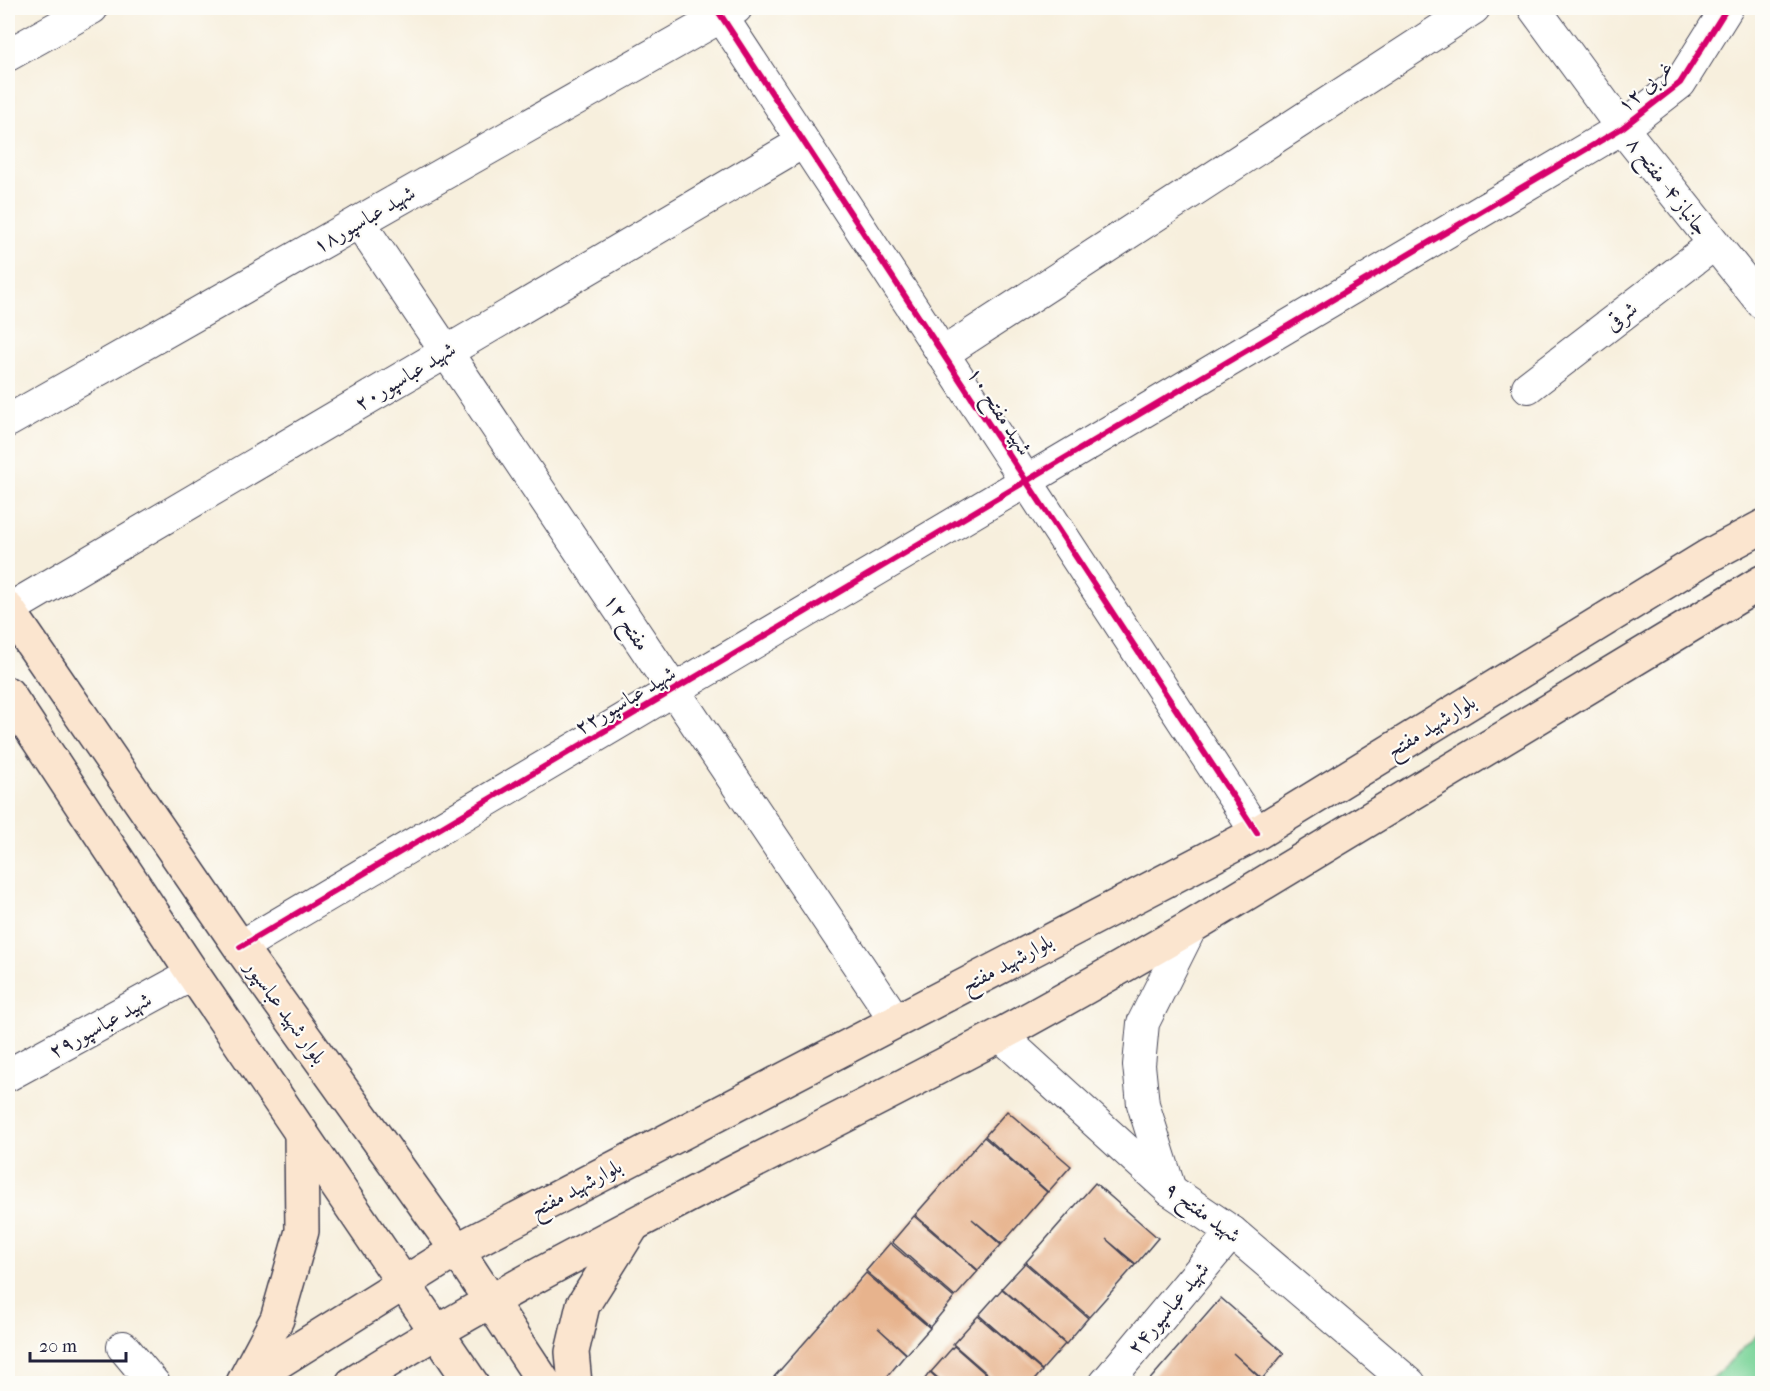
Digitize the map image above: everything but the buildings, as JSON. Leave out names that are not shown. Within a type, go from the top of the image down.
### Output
[{"type":"main road","name":"بلوارشهید مفتح","points":[[243,1383],[457,1250],[1257,833],[1708,556],[1762,526]]},
{"type":"main road","points":[[352,1383],[436,1331],[491,1301],[632,1225],[1000,1035],[1191,927],[1762,582]]},
{"type":"main road","name":"بلوار شهید عباسپور","points":[[8,610],[240,947],[457,1250],[545,1383]]},
{"type":"main road","points":[[8,694],[193,974],[472,1383]]},
{"type":"main road","name":"بلوارشهید مفتح","points":[[243,1383],[277,1319],[302,1231],[301,1132]]},
{"type":"main road","points":[[575,1383],[572,1352],[583,1305],[632,1225]]},
{"type":"street","points":[[8,55],[92,8]]},
{"type":"street","points":[[942,354],[1474,8]]},
{"type":"street","name":"جانباز ۴- مفتح ۸","points":[[1534,8],[1622,128],[1714,244],[1761,298]]},
{"type":"street","name":"غربی ۱۲","points":[[1026,482],[1622,128],[1680,83],[1727,8]]},
{"type":"street","name":"شهید مفتح ۱۰","points":[[724,10],[803,141],[1257,833]]},
{"type":"street","name":"شهید عباسپور۱۸","points":[[8,421],[359,222],[724,10]]},
{"type":"street","name":"شهید عباسپور۲۰","points":[[8,610],[803,141]]},
{"type":"street","name":"مفتح ۱۲","points":[[359,222],[896,1021]]},
{"type":"street","name":"شرقی","points":[[1528,387],[1714,244]]},
{"type":"street","name":"شهید عباسپور۲۲","points":[[240,947],[1026,482]]},
{"type":"street","points":[[1170,1190],[1143,1104],[1139,1065],[1143,1023],[1191,927]]},
{"type":"street","name":"شهید عباسپور۲۹","points":[[8,1075],[193,974]]},
{"type":"street","name":"شهید مفتح ۹","points":[[1000,1035],[1170,1190],[1232,1232],[1410,1383]]},
{"type":"street","name":"شهید عباسپور۲۴","points":[[1105,1383],[1232,1232]]},
{"type":"street","points":[[123,1347],[153,1383]]},
{"type":"green space","points":[[1762,1330],[1762,1383],[1708,1383]]},
{"type":"cycle path","points":[[716,8],[1257,833]]},
{"type":"cycle path","points":[[240,947],[1622,128],[1680,83],[1727,8]]}]
